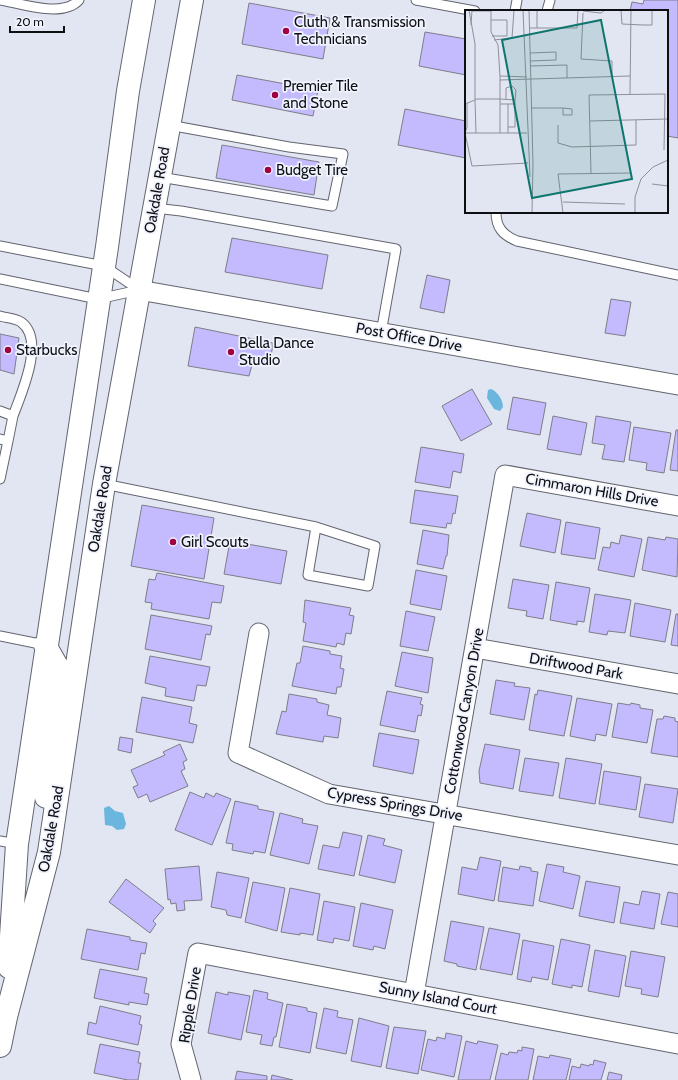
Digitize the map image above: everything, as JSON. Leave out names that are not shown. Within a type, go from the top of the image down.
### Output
[{"type":"main road","name":"Oakdale Road","points":[[6,1017],[8,843],[46,645],[104,266],[128,90],[144,0]]},
{"type":"main road","name":"Oakdale Road","points":[[0,1046],[6,1017],[49,852],[104,484],[192,0]]},
{"type":"main road","points":[[46,645],[58,666],[58,686],[49,737],[45,783],[49,852]]},
{"type":"street","name":"Post Office Drive","points":[[139,290],[678,385]]},
{"type":"street","name":"Cimmaron Hills Drive","points":[[505,475],[678,506]]},
{"type":"street","name":"Cottonwood Canyon Drive","points":[[414,994],[505,475]]},
{"type":"street","name":"Cypress Springs Drive","points":[[259,633],[238,753],[329,794],[678,855]]},
{"type":"street","name":"Driftwood Park","points":[[475,648],[678,684]]},
{"type":"street","name":"Sunny Island Court","points":[[198,953],[678,1044]]},
{"type":"street","name":"Ripple Drive","points":[[192,1080],[181,1044],[198,953]]},
{"type":"lane","points":[[1,0],[51,10],[73,6],[78,0]]},
{"type":"lane","points":[[416,0],[470,10]]},
{"type":"lane","points":[[514,10],[517,0]]},
{"type":"lane","points":[[547,10],[550,0]]},
{"type":"lane","points":[[160,177],[332,206],[343,154],[289,147],[169,125]]},
{"type":"lane","points":[[154,208],[181,211],[396,249],[381,333]]},
{"type":"lane","points":[[496,213],[497,226],[505,235],[517,241],[678,275]]},
{"type":"lane","points":[[0,246],[104,266],[139,290]]},
{"type":"lane","points":[[0,279],[98,299],[139,290]]},
{"type":"lane","points":[[0,316],[20,322],[28,329],[32,339],[29,367],[4,440],[0,480]]},
{"type":"lane","points":[[0,411],[13,416]]},
{"type":"lane","points":[[104,484],[316,527],[375,546],[368,586],[308,575],[316,527]]},
{"type":"lane","points":[[0,636],[46,645]]},
{"type":"water","points":[[491,389],[498,394],[501,399],[503,407],[500,411],[494,409],[487,398],[488,390]]},
{"type":"water","points":[[109,806],[115,811],[123,813],[126,824],[124,829],[117,830],[112,826],[105,825],[104,808]]},
{"type":"building","points":[[644,0],[678,0],[678,138],[668,136],[668,10],[630,10],[632,2],[643,4]]},
{"type":"building","name":"Cluth & Transmission Technicians","points":[[249,3],[330,18],[323,59],[242,44]]},
{"type":"building","points":[[425,32],[465,39],[465,75],[419,66]]},
{"type":"building","name":"Premier Tile and Stone","points":[[237,75],[318,90],[313,116],[232,100]]},
{"type":"building","points":[[405,109],[465,121],[465,158],[398,145]]},
{"type":"building","name":"Budget Tire","points":[[222,145],[319,162],[314,195],[216,178]]},
{"type":"building","points":[[232,238],[328,255],[322,289],[225,272]]},
{"type":"building","points":[[427,275],[450,280],[444,313],[420,308]]},
{"type":"building","points":[[611,299],[631,302],[625,336],[605,333]]},
{"type":"building","name":"Bella Dance Studio","points":[[195,327],[273,343],[270,364],[253,361],[249,376],[188,366]]},
{"type":"building","name":"Starbucks","points":[[0,334],[19,338],[14,374],[0,370]]},
{"type":"building","points":[[472,389],[492,424],[461,441],[442,406]]},
{"type":"building","points":[[513,397],[546,403],[540,435],[507,429]]},
{"type":"building","points":[[553,416],[587,423],[581,455],[547,449]]},
{"type":"building","points":[[596,416],[631,422],[624,462],[602,459],[605,445],[592,443]]},
{"type":"building","points":[[634,427],[671,433],[664,473],[646,470],[647,463],[629,460]]},
{"type":"building","points":[[676,430],[678,430],[678,471],[670,470]]},
{"type":"building","points":[[421,447],[464,454],[461,473],[453,471],[450,488],[415,482]]},
{"type":"building","points":[[415,490],[458,496],[455,514],[453,513],[451,524],[447,523],[446,528],[410,523]]},
{"type":"building","name":"Girl Scouts","points":[[142,505],[214,518],[204,579],[131,566]]},
{"type":"building","points":[[527,513],[561,520],[555,553],[520,546]]},
{"type":"building","points":[[566,522],[600,528],[595,559],[561,554]]},
{"type":"building","points":[[423,530],[449,535],[447,556],[443,569],[417,564]]},
{"type":"building","points":[[621,535],[642,539],[634,577],[598,570],[603,547],[610,548],[611,542],[619,544]]},
{"type":"building","points":[[648,537],[665,540],[666,537],[678,539],[677,577],[642,570]]},
{"type":"building","points":[[230,541],[287,551],[281,584],[224,574]]},
{"type":"building","points":[[416,570],[447,576],[441,610],[410,604]]},
{"type":"building","points":[[157,573],[224,586],[221,603],[212,602],[209,619],[151,609],[152,603],[145,602],[149,579],[155,580]]},
{"type":"building","points":[[513,579],[549,585],[543,619],[526,616],[527,611],[508,608]]},
{"type":"building","points":[[556,582],[590,588],[584,622],[577,621],[577,625],[550,620]]},
{"type":"building","points":[[595,594],[631,600],[625,633],[608,631],[607,635],[589,632]]},
{"type":"building","points":[[305,600],[351,608],[349,615],[354,616],[351,634],[346,633],[344,645],[337,643],[336,647],[303,641],[306,623],[303,622]]},
{"type":"building","points":[[635,603],[671,610],[665,642],[630,636]]},
{"type":"building","points":[[406,611],[435,617],[428,651],[400,646]]},
{"type":"building","points":[[676,614],[678,614],[678,646],[671,645]]},
{"type":"building","points":[[151,615],[212,626],[210,635],[206,634],[201,660],[145,649]]},
{"type":"building","points":[[303,646],[330,651],[330,654],[342,656],[340,668],[344,669],[341,687],[337,687],[336,694],[292,686],[297,663],[300,663]]},
{"type":"building","points":[[402,652],[433,658],[428,693],[395,686]]},
{"type":"building","points":[[150,656],[210,667],[206,686],[197,685],[194,701],[165,696],[166,688],[145,683]]},
{"type":"building","points":[[496,680],[515,683],[514,686],[530,688],[524,720],[490,714]]},
{"type":"building","points":[[538,690],[572,696],[564,736],[529,730],[535,694],[537,695]]},
{"type":"building","points":[[387,691],[422,698],[420,704],[423,705],[421,716],[418,715],[415,732],[380,725]]},
{"type":"building","points":[[289,694],[317,699],[317,702],[329,705],[327,715],[341,718],[338,738],[324,736],[323,742],[276,734],[282,711],[286,712]]},
{"type":"building","points":[[142,697],[192,707],[189,723],[197,725],[193,743],[136,732]]},
{"type":"building","points":[[577,698],[612,704],[606,736],[596,734],[595,741],[570,736]]},
{"type":"building","points":[[618,703],[630,705],[631,703],[640,705],[640,708],[653,710],[647,743],[612,737]]},
{"type":"building","points":[[664,716],[675,718],[675,721],[678,722],[678,757],[651,753],[657,719],[663,719]]},
{"type":"building","points":[[379,733],[419,740],[413,774],[373,766]]},
{"type":"building","points":[[120,737],[133,739],[131,753],[118,750]]},
{"type":"building","points":[[180,744],[187,760],[183,762],[185,769],[181,771],[188,786],[150,802],[147,794],[138,798],[133,787],[138,785],[131,770],[165,755],[163,752]]},
{"type":"building","points":[[485,744],[520,750],[513,789],[480,783],[479,771]]},
{"type":"building","points":[[525,758],[559,763],[553,796],[519,791]]},
{"type":"building","points":[[566,758],[602,764],[595,804],[559,798]]},
{"type":"building","points":[[604,771],[641,777],[636,810],[599,804]]},
{"type":"building","points":[[645,784],[678,789],[673,823],[639,817]]},
{"type":"building","points":[[190,792],[204,798],[206,793],[214,797],[216,793],[231,799],[212,845],[175,830]]},
{"type":"building","points":[[235,801],[258,806],[258,809],[274,812],[265,853],[254,851],[253,854],[232,850],[233,844],[226,843]]},
{"type":"building","points":[[280,813],[303,819],[302,823],[318,826],[309,864],[270,855]]},
{"type":"building","points":[[343,832],[362,836],[354,876],[318,869],[323,845],[339,848]]},
{"type":"building","points":[[368,835],[385,839],[383,845],[402,850],[395,883],[359,875]]},
{"type":"building","points":[[480,857],[501,861],[494,901],[458,894],[462,867],[477,870]]},
{"type":"building","points":[[547,864],[564,867],[563,872],[580,876],[573,909],[539,901]]},
{"type":"building","points":[[199,866],[202,900],[184,901],[185,910],[177,911],[176,903],[171,904],[170,899],[168,900],[165,869]]},
{"type":"building","points":[[520,866],[531,868],[531,871],[538,872],[533,906],[498,901],[503,867],[519,870]]},
{"type":"building","points":[[217,872],[249,878],[241,918],[227,915],[226,910],[211,907]]},
{"type":"building","points":[[126,879],[164,908],[153,921],[156,924],[150,933],[109,902]]},
{"type":"building","points":[[586,881],[620,887],[614,923],[579,916]]},
{"type":"building","points":[[253,882],[285,888],[277,931],[245,922]]},
{"type":"building","points":[[290,888],[320,894],[313,935],[300,933],[300,935],[281,932]]},
{"type":"building","points":[[642,891],[660,894],[654,929],[620,923],[624,902],[639,905]]},
{"type":"building","points":[[668,892],[678,894],[678,927],[661,924]]},
{"type":"building","points":[[324,901],[355,907],[349,941],[334,938],[333,943],[317,940]]},
{"type":"building","points":[[361,903],[393,910],[385,949],[374,946],[373,950],[353,946]]},
{"type":"building","points":[[451,921],[484,927],[476,970],[457,966],[457,964],[444,961]]},
{"type":"building","points":[[489,928],[520,934],[512,975],[480,969]]},
{"type":"building","points":[[87,929],[130,937],[130,940],[147,943],[145,954],[141,953],[138,970],[81,959]]},
{"type":"building","points":[[561,939],[590,945],[582,987],[572,985],[572,988],[552,984]]},
{"type":"building","points":[[523,940],[554,946],[548,980],[532,977],[531,982],[517,979]]},
{"type":"building","points":[[595,950],[626,956],[619,997],[588,991]]},
{"type":"building","points":[[631,951],[665,957],[658,997],[641,994],[642,989],[625,986]]},
{"type":"building","points":[[100,969],[147,978],[144,993],[149,994],[147,1005],[129,1002],[129,1005],[94,998]]},
{"type":"building","points":[[254,990],[268,993],[267,999],[283,1003],[276,1037],[274,1037],[272,1046],[260,1044],[262,1035],[246,1032]]},
{"type":"building","points":[[216,992],[228,995],[228,992],[250,996],[241,1040],[208,1033]]},
{"type":"building","points":[[287,1004],[307,1008],[307,1011],[317,1013],[310,1053],[279,1047]]},
{"type":"building","points":[[100,1006],[141,1016],[139,1024],[142,1025],[138,1045],[87,1034],[89,1022],[96,1024]]},
{"type":"building","points":[[324,1008],[338,1011],[337,1017],[353,1020],[346,1054],[316,1048]]},
{"type":"building","points":[[359,1018],[389,1026],[381,1067],[351,1061]]},
{"type":"building","points":[[394,1027],[426,1031],[418,1074],[386,1068]]},
{"type":"building","points":[[446,1033],[462,1036],[454,1077],[421,1070],[428,1039],[436,1041],[437,1037],[445,1039]]},
{"type":"building","points":[[466,1041],[477,1044],[478,1041],[498,1045],[490,1080],[458,1080]]},
{"type":"building","points":[[100,1044],[140,1052],[138,1063],[141,1063],[138,1080],[128,1080],[94,1073]]},
{"type":"building","points":[[522,1047],[534,1049],[528,1080],[495,1080],[501,1053],[508,1055],[509,1052],[517,1053],[518,1050],[522,1051]]},
{"type":"building","points":[[550,1055],[571,1059],[566,1080],[533,1080],[538,1056],[549,1058]]},
{"type":"building","points":[[594,1060],[606,1063],[601,1080],[569,1080],[572,1066],[580,1068],[581,1064],[589,1066],[590,1064],[593,1065]]},
{"type":"building","points":[[237,1071],[267,1076],[267,1080],[235,1080]]},
{"type":"building","points":[[609,1072],[622,1075],[621,1080],[607,1080]]},
{"type":"building","points":[[272,1075],[293,1080],[271,1080]]},
{"type":"place","name":"Cluth & Transmission Technicians","points":[[286,31]]},
{"type":"place","name":"Premier Tile and Stone","points":[[275,95]]},
{"type":"place","name":"Budget Tire","points":[[268,170]]},
{"type":"place","name":"Starbucks","points":[[8,350]]},
{"type":"place","name":"Bella Dance Studio","points":[[231,352]]},
{"type":"place","name":"Girl Scouts","points":[[173,542]]}]
